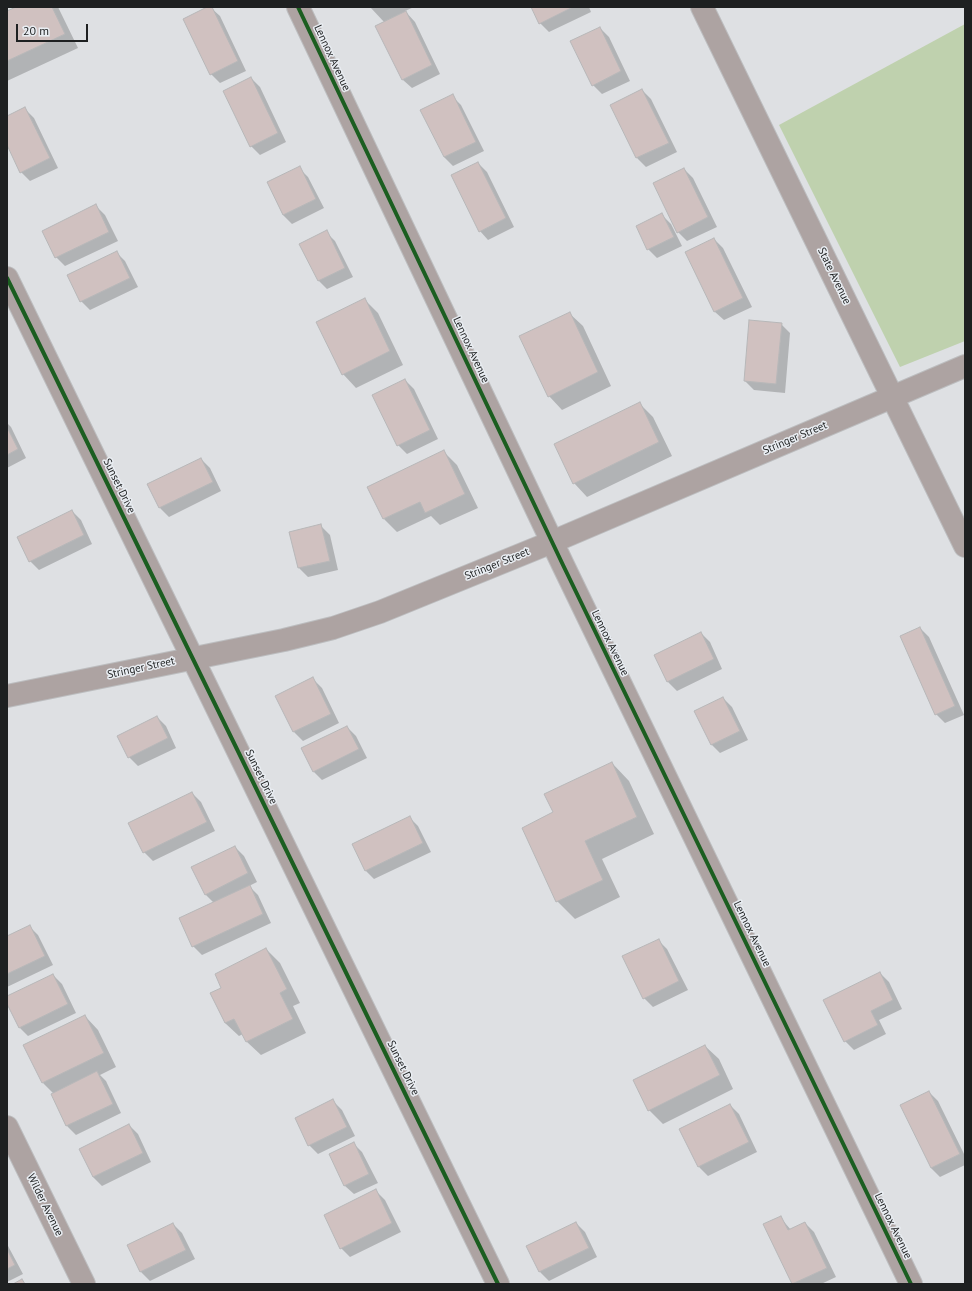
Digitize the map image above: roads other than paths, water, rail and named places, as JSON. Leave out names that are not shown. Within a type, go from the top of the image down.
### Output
[{"type":"street","name":"Lennox Avenue","points":[[298,7],[552,542],[911,1284]]},
{"type":"street","name":"State Avenue","points":[[702,7],[965,546]]},
{"type":"street","name":"Sunset Drive","points":[[7,278],[498,1284]]},
{"type":"street","name":"Stringer Street","points":[[7,696],[193,657],[284,640],[333,628],[380,612],[552,542],[965,366]]},
{"type":"street","name":"Wilder Avenue","points":[[7,1126],[84,1284]]}]
